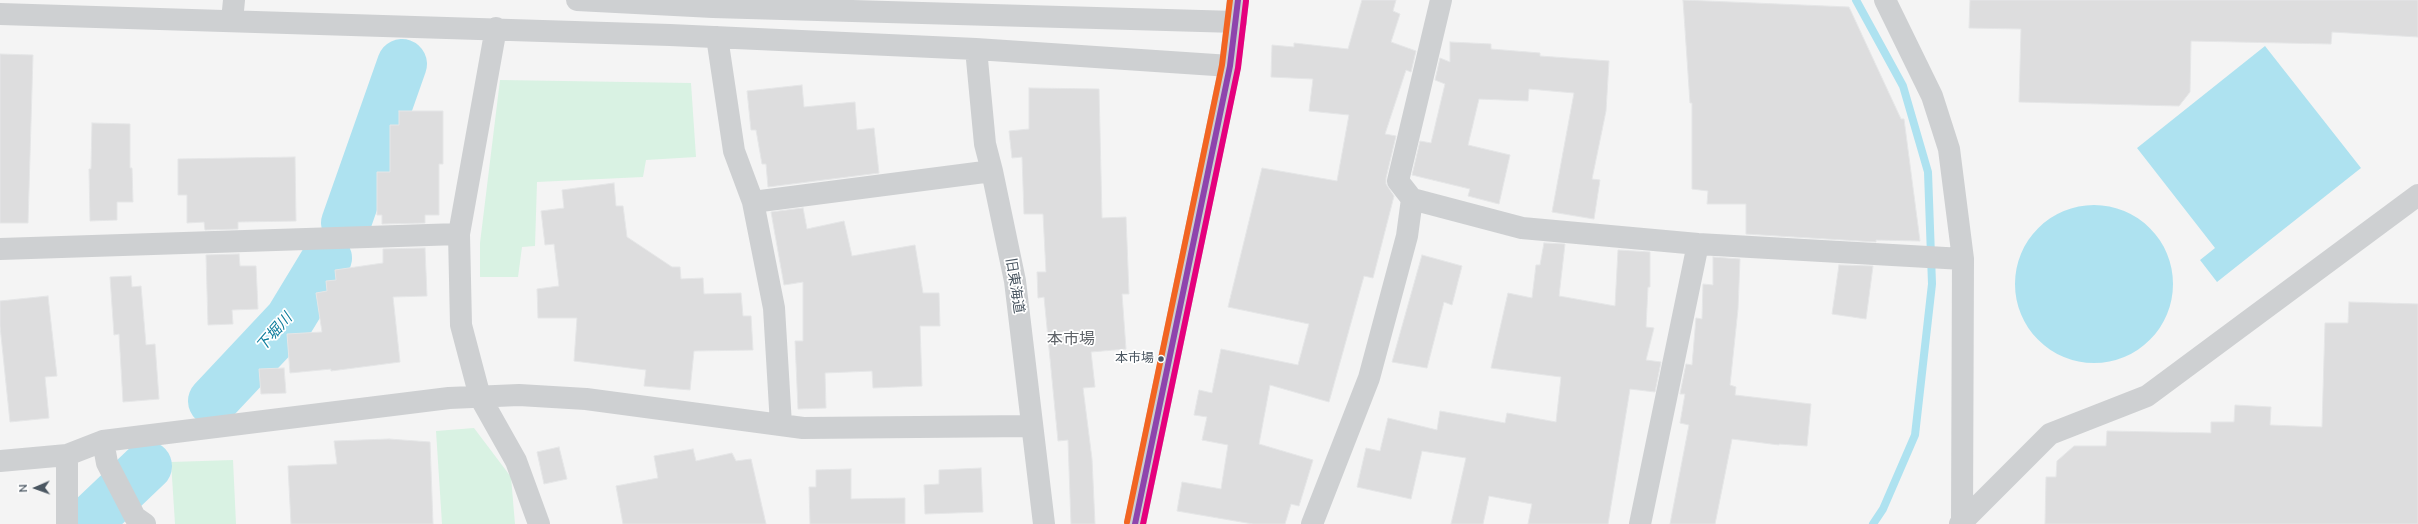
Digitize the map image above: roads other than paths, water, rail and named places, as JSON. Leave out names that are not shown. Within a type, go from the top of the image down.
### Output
[{"type":"main road","points":[[1135,524],[1230,66],[1238,0]]},
{"type":"street","points":[[577,0],[712,4],[964,7],[1236,22]]},
{"type":"street","points":[[1441,0],[1398,181],[1412,199],[1522,228],[1698,244],[1957,258]]},
{"type":"street","points":[[1885,0],[1932,96],[1949,149],[1957,258],[1961,523]]},
{"type":"street","points":[[0,14],[233,10],[496,28],[976,49],[1230,66]]},
{"type":"street","points":[[496,28],[459,234],[461,325],[480,397],[516,461],[539,524]]},
{"type":"street","points":[[717,37],[734,151],[753,202],[774,308],[781,425]]},
{"type":"street","name":"旧東海道","points":[[976,49],[984,144],[992,171],[1015,282],[1031,426],[1044,524]]},
{"type":"street","points":[[753,202],[992,171]]},
{"type":"street","points":[[1961,523],[2050,434],[2147,396],[2418,196]]},
{"type":"street","points":[[1312,524],[1369,378],[1407,236],[1412,199]]},
{"type":"street","points":[[0,249],[459,234]]},
{"type":"street","points":[[1640,524],[1698,244]]},
{"type":"street","points":[[0,461],[67,455],[103,441],[449,398],[519,395],[586,399],[803,428],[1031,426]]},
{"type":"street","points":[[103,441],[107,463],[136,522]]},
{"type":"street","points":[[67,455],[67,519]]},
{"type":"water","points":[[2265,46],[2361,168],[2217,282],[2200,260],[2215,248],[2137,148]]},
{"type":"water","points":[[2086,205],[2102,205],[2117,208],[2131,214],[2150,228],[2160,240],[2170,261],[2173,284],[2170,307],[2160,328],[2150,340],[2138,350],[2117,360],[2102,363],[2086,363],[2071,360],[2050,350],[2038,340],[2028,328],[2018,307],[2015,292],[2015,276],[2018,261],[2028,240],[2038,228],[2050,218],[2071,208]]},
{"type":"waterway","points":[[1856,0],[1903,86],[1928,172],[1932,284],[1915,435],[1883,509],[1873,524]]},
{"type":"waterway","name":"下堀川","points":[[346,223],[402,64]]},
{"type":"waterway","name":"下堀川","points":[[213,401],[290,319],[327,258]]},
{"type":"waterway","name":"下堀川","points":[[86,524],[147,466]]},
{"type":"place","name":"本市場","points":[[1161,359]]},
{"type":"district","name":"本市場","points":[[1071,340]]}]
